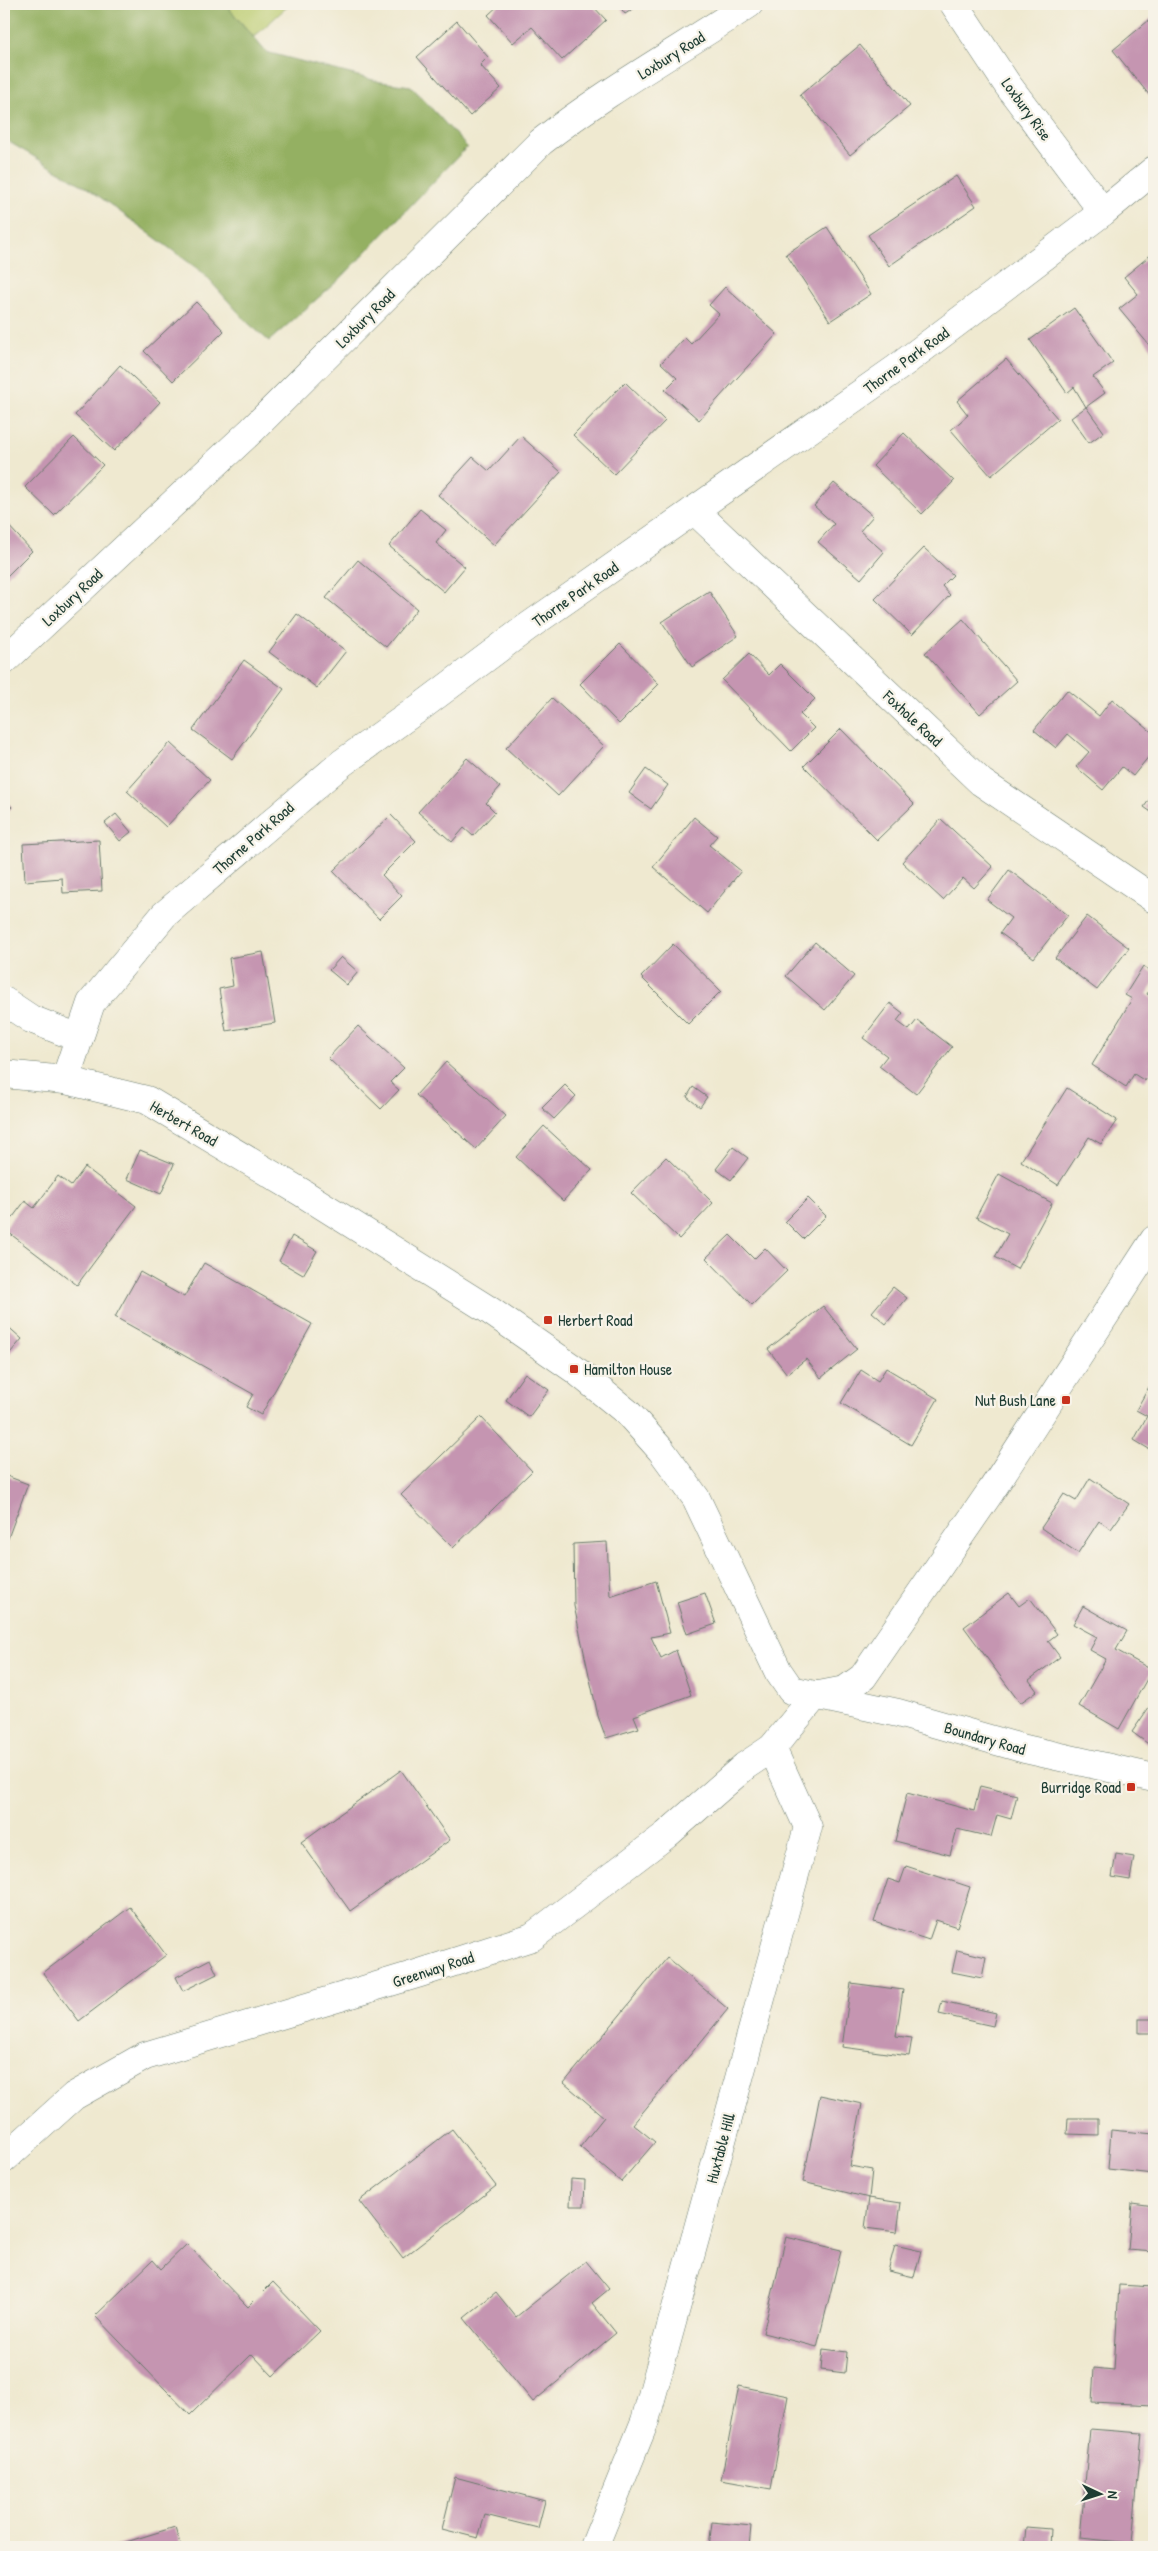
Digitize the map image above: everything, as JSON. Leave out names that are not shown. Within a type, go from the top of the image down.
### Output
[{"type":"street","name":"Loxbury Road","points":[[4,661],[252,430],[541,142],[580,111],[678,51],[749,4]]},
{"type":"street","name":"Loxbury Rise","points":[[954,4],[1007,84],[1103,212]]},
{"type":"street","name":"Thorne Park Road","points":[[64,1080],[91,1003],[164,914],[342,762],[422,706],[526,628],[897,368],[1103,212],[1154,170]]},
{"type":"street","name":"Foxhole Road","points":[[694,510],[981,782],[1154,898]]},
{"type":"street","points":[[4,1001],[31,1018],[79,1038]]},
{"type":"street","name":"Herbert Road","points":[[4,1074],[64,1080],[147,1100],[301,1192],[489,1310],[582,1375],[628,1413],[667,1458],[696,1498],[778,1671],[790,1690],[816,1696]]},
{"type":"street","points":[[816,1696],[845,1690],[864,1677],[997,1483],[1154,1240]]},
{"type":"street","name":"Greenway Road","points":[[4,2159],[74,2096],[145,2056],[532,1937],[666,1835],[745,1766],[772,1748],[816,1696]]},
{"type":"street","name":"Boundary Road","points":[[816,1696],[898,1713],[1025,1750],[1154,1778]]},
{"type":"street","name":"Huxtable Hill","points":[[594,2547],[645,2421],[808,1827],[772,1748]]},
{"type":"green space","points":[[12,4],[225,4],[266,52],[381,82],[411,86],[467,147],[342,277],[269,341],[248,323],[202,272],[89,189],[4,139],[4,9]]},
{"type":"green space","points":[[225,4],[290,4],[254,37]]},
{"type":"building","points":[[500,4],[591,4],[606,20],[562,60],[532,27],[513,43],[488,15]]},
{"type":"building","points":[[618,4],[641,4],[625,14]]},
{"type":"building","points":[[1154,16],[1154,101],[1113,50]]},
{"type":"building","points":[[457,21],[488,57],[480,65],[501,88],[470,116],[417,57]]},
{"type":"building","points":[[860,45],[910,106],[850,155],[800,95]]},
{"type":"building","points":[[956,176],[976,206],[889,266],[868,235]]},
{"type":"building","points":[[827,227],[871,294],[830,321],[786,254]]},
{"type":"building","points":[[1153,253],[1154,351],[1119,309],[1138,294],[1124,277]]},
{"type":"building","points":[[725,287],[777,334],[699,420],[665,390],[677,378],[661,363],[685,338],[691,344],[719,314],[709,305]]},
{"type":"building","points":[[196,302],[224,331],[173,381],[144,351]]},
{"type":"building","points":[[1074,308],[1113,363],[1093,377],[1105,393],[1086,407],[1074,387],[1067,393],[1030,340]]},
{"type":"building","points":[[1006,359],[1058,419],[991,476],[951,430],[968,415],[957,401]]},
{"type":"building","points":[[120,365],[160,402],[114,451],[75,415]]},
{"type":"building","points":[[625,382],[665,421],[614,474],[573,435]]},
{"type":"building","points":[[1086,407],[1104,432],[1089,443],[1071,418]]},
{"type":"building","points":[[904,433],[954,481],[922,514],[873,466]]},
{"type":"building","points":[[521,436],[561,472],[494,545],[438,495],[473,457],[489,471]]},
{"type":"building","points":[[74,437],[103,465],[54,515],[25,487]]},
{"type":"building","points":[[834,483],[873,516],[860,531],[884,552],[861,579],[818,542],[834,524],[814,506]]},
{"type":"building","points":[[420,509],[446,530],[436,543],[465,567],[444,592],[389,546]]},
{"type":"building","points":[[4,523],[32,551],[4,579]]},
{"type":"building","points":[[924,548],[953,575],[942,586],[950,595],[912,635],[875,599]]},
{"type":"building","points":[[358,560],[417,609],[386,647],[326,598]]},
{"type":"building","points":[[709,591],[738,636],[692,667],[662,622]]},
{"type":"building","points":[[297,614],[346,651],[317,688],[269,652]]},
{"type":"building","points":[[963,619],[1017,681],[980,714],[925,653]]},
{"type":"building","points":[[620,644],[659,684],[619,724],[580,684]]},
{"type":"building","points":[[749,654],[769,675],[780,664],[815,699],[800,714],[814,728],[791,751],[722,680]]},
{"type":"building","points":[[244,660],[284,689],[232,759],[193,730]]},
{"type":"building","points":[[1067,690],[1099,716],[1112,699],[1154,734],[1154,750],[1133,776],[1122,767],[1103,790],[1076,767],[1089,752],[1068,734],[1056,748],[1034,730]]},
{"type":"building","points":[[552,698],[604,746],[558,796],[506,748]]},
{"type":"building","points":[[841,729],[914,804],[877,840],[804,766]]},
{"type":"building","points":[[170,743],[210,780],[166,827],[127,791]]},
{"type":"building","points":[[467,758],[500,787],[486,803],[495,812],[473,836],[464,828],[452,842],[418,812]]},
{"type":"building","points":[[646,769],[668,785],[651,809],[629,793]]},
{"type":"building","points":[[1154,793],[1154,814],[1144,807]]},
{"type":"building","points":[[4,799],[12,807],[4,815]]},
{"type":"building","points":[[116,814],[131,832],[120,841],[105,823]]},
{"type":"building","points":[[391,815],[416,841],[382,875],[402,896],[379,919],[333,871]]},
{"type":"building","points":[[694,817],[717,836],[709,845],[741,871],[707,913],[653,867]]},
{"type":"building","points":[[941,819],[993,867],[974,888],[963,878],[943,900],[902,862]]},
{"type":"building","points":[[99,840],[102,891],[63,893],[62,878],[25,881],[23,844]]},
{"type":"building","points":[[1009,870],[1068,915],[1034,958],[1000,933],[1011,918],[987,900]]},
{"type":"building","points":[[1087,916],[1129,948],[1097,990],[1055,958]]},
{"type":"building","points":[[815,942],[854,976],[825,1010],[786,976]]},
{"type":"building","points":[[673,944],[721,991],[688,1024],[641,977]]},
{"type":"building","points":[[263,952],[275,1023],[226,1031],[219,989],[233,986],[229,958]]},
{"type":"building","points":[[341,957],[358,972],[347,985],[329,970]]},
{"type":"building","points":[[1143,966],[1154,973],[1154,983],[1147,994],[1154,999],[1154,1066],[1145,1081],[1134,1074],[1126,1087],[1092,1065],[1132,999],[1125,995]]},
{"type":"building","points":[[890,1003],[903,1013],[897,1021],[909,1030],[917,1020],[952,1047],[916,1094],[879,1066],[887,1056],[863,1038]]},
{"type":"building","points":[[358,1026],[404,1068],[390,1082],[399,1090],[381,1109],[328,1058]]},
{"type":"building","points":[[446,1062],[506,1116],[476,1149],[416,1095]]},
{"type":"building","points":[[565,1085],[576,1096],[554,1119],[542,1108]]},
{"type":"building","points":[[693,1087],[707,1097],[700,1107],[687,1097]]},
{"type":"building","points":[[1067,1088],[1117,1120],[1101,1144],[1089,1137],[1058,1185],[1021,1161]]},
{"type":"building","points":[[544,1126],[592,1170],[563,1201],[516,1157]]},
{"type":"building","points":[[733,1147],[748,1158],[731,1180],[716,1169]]},
{"type":"building","points":[[140,1150],[174,1164],[161,1194],[127,1179]]},
{"type":"building","points":[[666,1157],[713,1203],[679,1239],[631,1193]]},
{"type":"building","points":[[85,1167],[136,1206],[77,1285],[4,1229],[25,1201],[34,1208],[58,1176],[71,1186]]},
{"type":"building","points":[[999,1174],[1052,1203],[1017,1269],[995,1257],[1008,1234],[976,1217]]},
{"type":"building","points":[[808,1198],[826,1216],[803,1239],[785,1221]]},
{"type":"building","points":[[730,1235],[754,1259],[765,1248],[787,1271],[752,1305],[706,1258]]},
{"type":"building","points":[[292,1236],[317,1251],[303,1275],[279,1261]]},
{"type":"building","points":[[204,1263],[312,1324],[261,1415],[246,1407],[253,1394],[115,1317],[140,1272],[184,1297]]},
{"type":"building","points":[[893,1287],[907,1298],[886,1324],[872,1312]]},
{"type":"building","points":[[823,1306],[857,1349],[821,1378],[806,1359],[787,1374],[768,1349]]},
{"type":"building","points":[[4,1323],[22,1339],[4,1360]]},
{"type":"building","points":[[886,1368],[938,1399],[911,1445],[841,1403],[861,1370],[878,1381]]},
{"type":"building","points":[[525,1373],[549,1390],[529,1417],[506,1400]]},
{"type":"building","points":[[1154,1378],[1154,1452],[1134,1440],[1147,1416],[1136,1410]]},
{"type":"building","points":[[481,1417],[532,1471],[453,1548],[401,1495]]},
{"type":"building","points":[[4,1475],[28,1484],[4,1549]]},
{"type":"building","points":[[1090,1478],[1129,1504],[1111,1529],[1099,1521],[1078,1553],[1041,1528],[1064,1494],[1076,1501]]},
{"type":"building","points":[[607,1542],[610,1596],[656,1581],[670,1633],[651,1637],[661,1658],[676,1650],[691,1695],[634,1716],[639,1728],[606,1738],[598,1716],[574,1606],[573,1544]]},
{"type":"building","points":[[705,1593],[716,1624],[687,1634],[677,1602]]},
{"type":"building","points":[[1009,1593],[1019,1606],[1030,1598],[1057,1634],[1048,1641],[1060,1657],[1029,1680],[1037,1691],[1020,1703],[964,1627]]},
{"type":"building","points":[[1083,1606],[1127,1631],[1116,1650],[1152,1670],[1119,1729],[1079,1706],[1106,1659],[1090,1650],[1097,1637],[1073,1624]]},
{"type":"building","points":[[1154,1700],[1154,1741],[1151,1746],[1132,1732]]},
{"type":"building","points":[[401,1770],[450,1840],[350,1911],[301,1842]]},
{"type":"building","points":[[980,1786],[1017,1795],[1011,1819],[997,1815],[991,1837],[957,1829],[950,1855],[895,1841],[907,1793],[974,1811]]},
{"type":"building","points":[[1116,1854],[1134,1857],[1130,1880],[1112,1877]]},
{"type":"building","points":[[906,1866],[970,1887],[957,1927],[936,1920],[929,1940],[874,1922],[888,1879],[900,1883]]},
{"type":"building","points":[[130,1907],[166,1955],[79,2021],[43,1973]]},
{"type":"building","points":[[957,1950],[986,1957],[982,1978],[952,1972]]},
{"type":"building","points":[[667,1958],[728,2009],[633,2124],[655,2142],[621,2182],[580,2147],[604,2117],[564,2083]]},
{"type":"building","points":[[210,1959],[217,1974],[183,1991],[176,1977]]},
{"type":"building","points":[[851,1983],[903,1990],[896,2036],[912,2038],[909,2056],[842,2047]]},
{"type":"building","points":[[942,2001],[996,2013],[993,2026],[939,2014]]},
{"type":"building","points":[[1139,2019],[1154,2019],[1154,2033],[1139,2033]]},
{"type":"building","points":[[820,2095],[862,2104],[850,2166],[872,2170],[869,2198],[803,2182]]},
{"type":"building","points":[[1068,2118],[1098,2118],[1098,2135],[1067,2134]]},
{"type":"building","points":[[452,2129],[496,2186],[403,2258],[359,2201]]},
{"type":"building","points":[[1111,2130],[1154,2134],[1154,2174],[1108,2169]]},
{"type":"building","points":[[571,2179],[585,2180],[584,2206],[570,2206]]},
{"type":"building","points":[[869,2198],[901,2203],[897,2232],[865,2228]]},
{"type":"building","points":[[1132,2203],[1154,2206],[1154,2252],[1128,2250]]},
{"type":"building","points":[[786,2237],[841,2250],[817,2347],[763,2333]]},
{"type":"building","points":[[187,2244],[248,2307],[273,2282],[320,2331],[273,2376],[252,2354],[190,2415],[95,2316],[153,2260],[161,2269]]},
{"type":"building","points":[[895,2245],[921,2251],[914,2277],[888,2271]]},
{"type":"building","points":[[586,2261],[609,2289],[592,2303],[616,2333],[533,2402],[464,2318],[496,2292],[516,2317]]},
{"type":"building","points":[[1119,2285],[1154,2287],[1154,2405],[1092,2402],[1094,2368],[1114,2370]]},
{"type":"building","points":[[823,2349],[847,2352],[845,2373],[821,2370]]},
{"type":"building","points":[[739,2386],[788,2396],[771,2489],[721,2480]]},
{"type":"building","points":[[1090,2429],[1142,2433],[1132,2543],[1080,2538]]},
{"type":"building","points":[[455,2477],[545,2501],[538,2528],[485,2515],[478,2538],[442,2529]]},
{"type":"building","points":[[712,2522],[751,2526],[749,2547],[709,2547]]},
{"type":"building","points":[[175,2527],[181,2547],[110,2547]]},
{"type":"building","points":[[1026,2527],[1051,2529],[1050,2547],[1024,2547]]},
{"type":"place","name":"Herbert Road","points":[[548,1320]]},
{"type":"place","name":"Hamilton House","points":[[574,1369]]},
{"type":"place","name":"Nut Bush Lane","points":[[1066,1400]]},
{"type":"place","name":"Burridge Road","points":[[1131,1787]]}]
